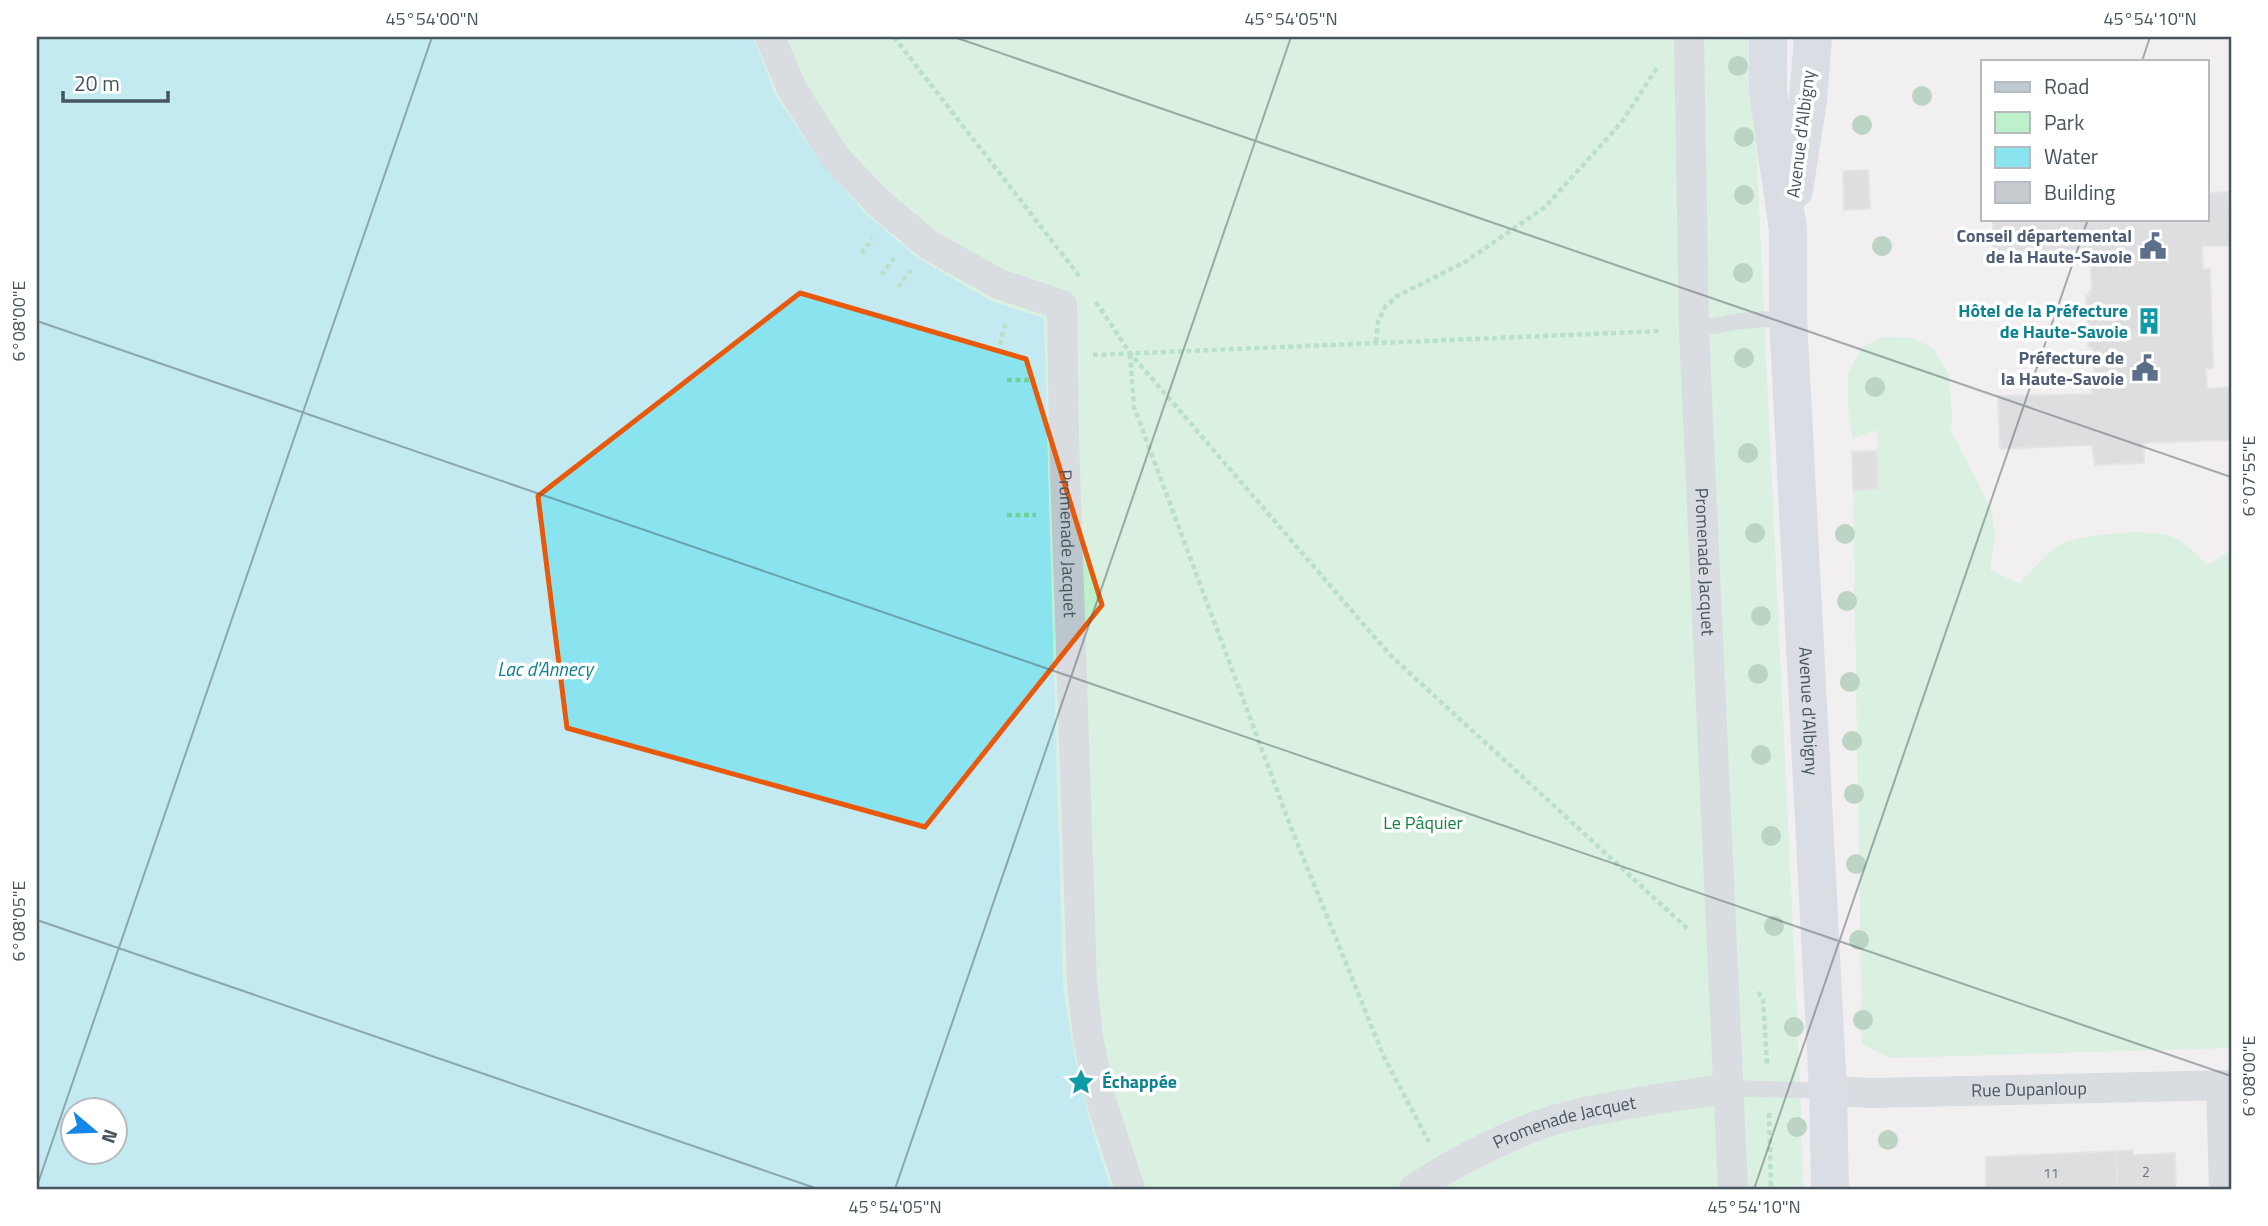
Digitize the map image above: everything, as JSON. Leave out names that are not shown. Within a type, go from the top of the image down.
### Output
[{"type":"main road","name":"Avenue d'Albigny","points":[[1768,37],[1768,92],[1788,230],[1788,318],[1828,1091],[1830,1189]]},
{"type":"main road","name":"Avenue d'Albigny","points":[[1788,230],[1808,100],[1813,37]]},
{"type":"street","name":"Promenade Jacquet","points":[[770,37],[792,89],[835,157],[879,202],[929,245],[999,284],[1062,305],[1082,981],[1088,1037],[1099,1094],[1130,1189]]},
{"type":"street","name":"Promenade Jacquet","points":[[1689,37],[1694,330],[1733,1189]]},
{"type":"street","name":"Rue Dupanloup","points":[[1828,1091],[1873,1093],[2226,1085]]},
{"type":"street","points":[[2224,1189],[2226,1085]]},
{"type":"street","name":"Promenade Jacquet","points":[[1414,1189],[1528,1129],[1568,1116],[1727,1088]]},
{"type":"lane","points":[[1694,330],[1740,321],[1788,318]]},
{"type":"lane","points":[[1727,1088],[1828,1091]]},
{"type":"path","points":[[894,37],[1086,286]]},
{"type":"path","points":[[1376,342],[1378,322],[1385,307],[1397,296],[1465,262],[1545,207],[1620,123],[1661,62]]},
{"type":"path","points":[[861,253],[877,234]]},
{"type":"path","points":[[881,275],[900,251]]},
{"type":"path","points":[[898,287],[915,263]]},
{"type":"path","points":[[1093,297],[1130,353],[1390,655],[1722,960]]},
{"type":"path","points":[[1000,345],[1008,315]]},
{"type":"path","points":[[1130,353],[1694,330]]},
{"type":"path","points":[[1130,353],[1134,407],[1290,825],[1384,1057],[1446,1171]]},
{"type":"highlighted area","points":[[800,293],[1026,359],[1102,605],[925,827],[567,728],[538,496]]},
{"type":"green space","name":"Le Pâquier","points":[[753,37],[1751,37],[1803,1189],[1112,1189],[1082,1088],[1063,984],[1044,318],[991,301],[963,285],[918,258],[864,212],[819,160],[776,96]]},
{"type":"green space","points":[[1883,337],[1912,338],[1933,348],[1948,373],[1951,430],[1992,511],[1995,535],[1990,570],[2019,583],[2058,546],[2081,538],[2116,533],[2151,533],[2175,538],[2208,565],[2231,550],[2231,1048],[1890,1058],[1862,1044],[1853,490],[1878,489],[1877,430],[1853,439],[1848,409],[1848,374],[1862,347]]},
{"type":"water","name":"Lac d'Annecy","points":[[37,37],[753,37],[776,96],[819,160],[864,212],[918,258],[963,285],[991,301],[1044,318],[1063,984],[1082,1088],[1112,1189],[37,1189]]},
{"type":"building","points":[[1868,170],[1870,209],[1844,210],[1843,171]]},
{"type":"building","name":"Hôtel de la Préfecture de Haute-Savoie","points":[[2228,192],[2230,246],[2202,246],[2203,269],[2210,269],[2213,368],[2206,369],[2207,389],[2231,387],[2231,440],[2144,443],[2144,463],[2095,465],[2092,445],[2000,449],[1998,396],[2092,394],[2091,386],[2095,386],[2093,350],[2088,346],[2086,296],[2090,296],[2089,292],[2092,292],[2090,255],[2087,255],[2086,249],[2002,252],[2002,255],[1993,255],[1993,220],[2208,220],[2208,193]]},
{"type":"building","points":[[1877,451],[1878,489],[1853,490],[1852,452]]},
{"type":"building","points":[[2133,1150],[2133,1155],[2175,1153],[2176,1189],[2117,1189],[2116,1151]]},
{"type":"building","points":[[2116,1151],[2117,1189],[1986,1189],[1986,1157]]},
{"type":"place","name":"Conseil départemental de la Haute-Savoie","points":[[2153,246]]},
{"type":"place","name":"Hôtel de la Préfecture de Haute-Savoie","points":[[2149,321]]},
{"type":"place","name":"Préfecture de la Haute-Savoie","points":[[2145,368]]},
{"type":"place","name":"Échappée","points":[[1081,1082]]}]
